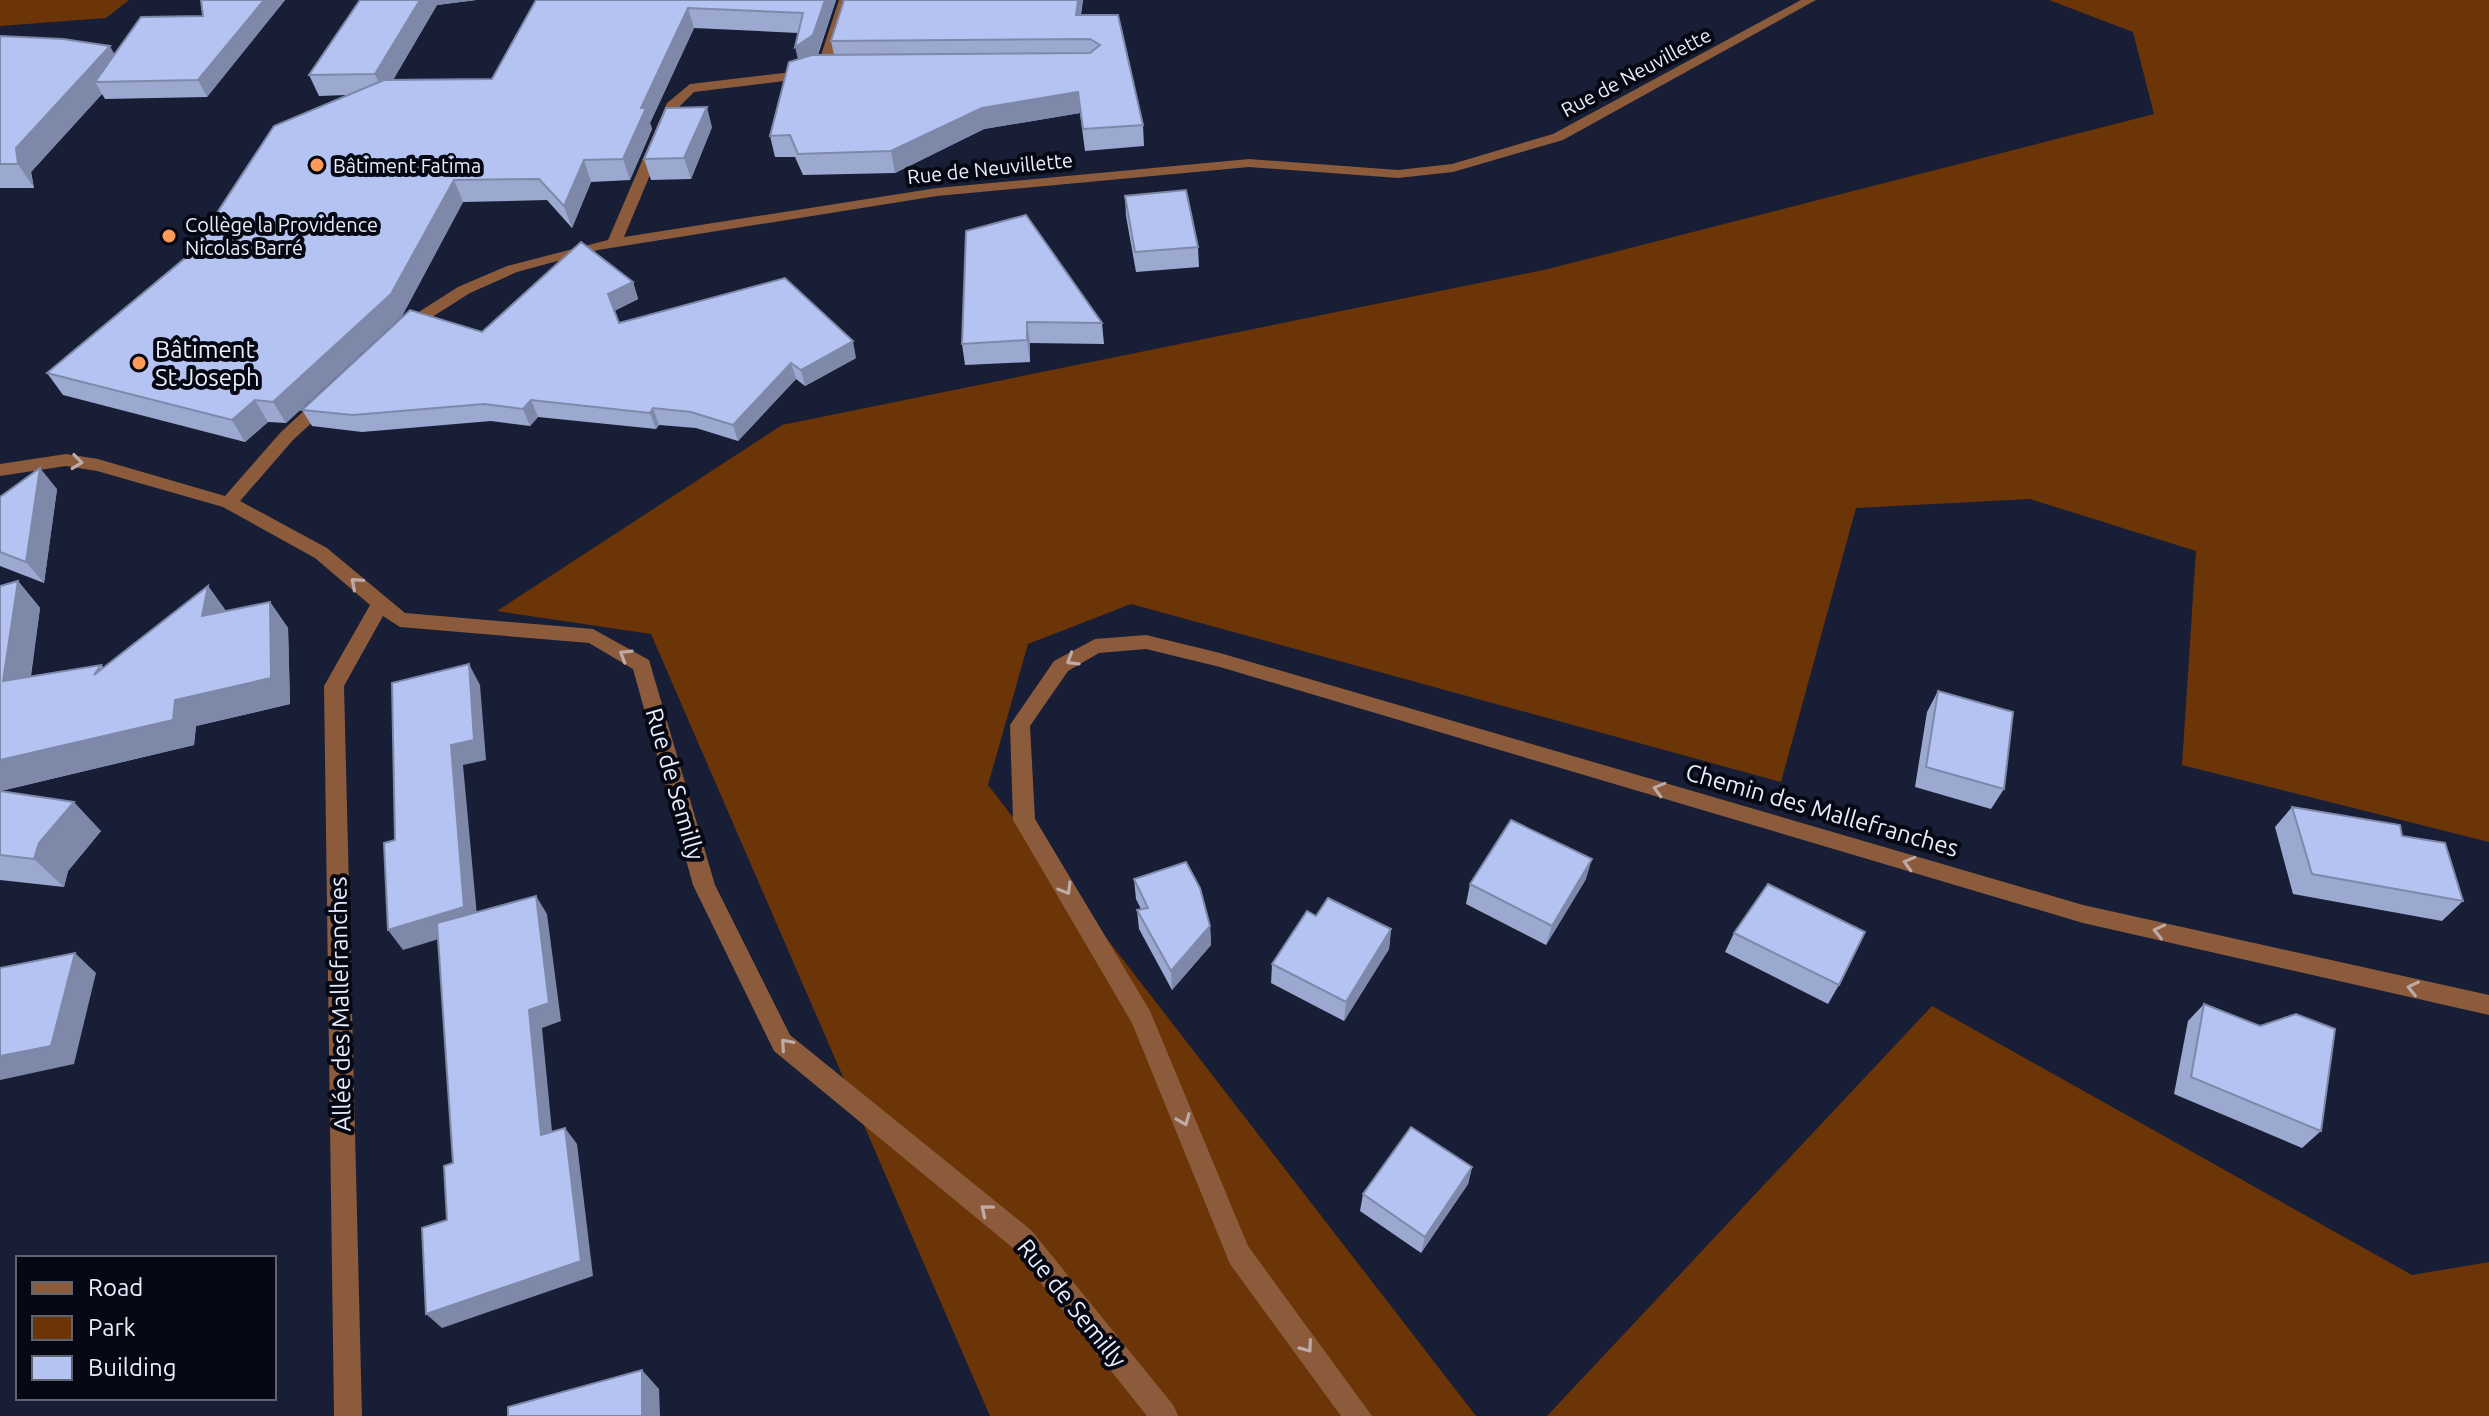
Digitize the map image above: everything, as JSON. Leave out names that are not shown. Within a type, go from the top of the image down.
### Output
[{"type":"street","points":[[614,243],[672,106],[690,88],[805,75],[826,60],[845,0]]},
{"type":"street","name":"Rue de Neuvillette","points":[[388,342],[410,321],[464,290],[512,269],[614,243],[937,192],[1113,175],[1249,163],[1398,174],[1453,168],[1558,137],[1810,0]]},
{"type":"street","points":[[813,69],[844,69]]},
{"type":"street","points":[[229,503],[287,436],[332,395]]},
{"type":"street","name":"Rue de Semilly","points":[[0,470],[66,460],[98,465],[229,503],[321,553],[400,620],[593,636],[642,665],[704,885],[782,1043],[1022,1239],[1164,1416]]},
{"type":"street","name":"Allée des Mallefranches","points":[[348,1416],[334,686],[380,604]]},
{"type":"street","name":"Chemin des Mallefranches","points":[[1358,1416],[1239,1255],[1142,1018],[1024,820],[1020,725],[1061,666],[1095,646],[1146,642],[1220,660],[2083,914],[2489,1005]]},
{"type":"green space","points":[[0,0],[129,0],[106,18],[0,26]]},
{"type":"green space","points":[[2049,0],[2489,0],[2489,842],[2182,765],[2196,551],[2030,499],[1856,508],[1781,782],[1131,604],[1028,644],[988,785],[1476,1416],[990,1416],[651,634],[497,611],[782,425],[1548,269],[2154,114],[2133,32]]},
{"type":"green space","points":[[1932,1006],[2412,1275],[2489,1262],[2489,1416],[1547,1416]]},
{"type":"building","points":[[201,0],[264,0],[198,80],[95,82],[141,17],[203,16]]},
{"type":"building","points":[[360,0],[420,0],[375,74],[309,75]]},
{"type":"building","points":[[536,0],[825,0],[813,35],[795,47],[803,13],[688,8],[641,108],[646,108],[623,159],[584,160],[564,206],[539,179],[454,180],[391,294],[273,402],[255,400],[232,420],[47,373],[190,254],[274,126],[384,80],[492,79]]},
{"type":"building","points":[[844,0],[1078,0],[1076,15],[1118,15],[1143,125],[1083,129],[1078,92],[982,108],[891,151],[798,154],[790,135],[770,136],[789,62],[812,55],[1090,53],[1100,45],[1090,39],[831,41]]},
{"type":"building","points":[[0,36],[63,39],[110,46],[16,148],[18,164],[0,164]]},
{"type":"building","points":[[707,107],[684,158],[644,159],[666,108]]},
{"type":"building","points":[[1186,190],[1198,247],[1135,252],[1125,196]]},
{"type":"building","points":[[1026,215],[1102,323],[1027,322],[1027,340],[962,344],[966,231]]},
{"type":"building","points":[[581,242],[633,282],[608,294],[619,323],[785,278],[853,341],[801,370],[791,363],[733,425],[691,412],[653,408],[650,413],[531,400],[523,409],[484,404],[353,415],[302,410],[410,310],[482,332]]},
{"type":"building","points":[[40,468],[26,562],[0,552],[0,497]]},
{"type":"building","points":[[18,581],[3,681],[101,665],[94,675],[208,586],[202,616],[270,602],[271,678],[175,700],[173,720],[0,760],[0,586]]},
{"type":"building","points":[[469,664],[474,740],[451,745],[464,907],[388,930],[384,843],[395,840],[392,683]]},
{"type":"building","points":[[1938,691],[2013,712],[2004,789],[1926,767]]},
{"type":"building","points":[[0,791],[74,802],[39,843],[34,859],[0,855]]},
{"type":"building","points":[[2292,807],[2400,825],[2402,836],[2445,843],[2463,901],[2312,874]]},
{"type":"building","points":[[1511,820],[1592,859],[1552,926],[1470,884]]},
{"type":"building","points":[[1186,862],[1200,888],[1210,926],[1171,971],[1137,910],[1148,908],[1134,879]]},
{"type":"building","points":[[1768,884],[1865,932],[1839,985],[1734,933]]},
{"type":"building","points":[[536,896],[549,1003],[529,1010],[541,1135],[565,1128],[581,1261],[426,1314],[422,1228],[447,1220],[444,1166],[453,1163],[437,923]]},
{"type":"building","points":[[1328,898],[1391,929],[1346,1002],[1272,964],[1307,911],[1316,916]]},
{"type":"building","points":[[75,953],[51,1046],[0,1056],[0,968]]},
{"type":"building","points":[[2204,1004],[2260,1026],[2296,1014],[2335,1029],[2321,1131],[2191,1077]]},
{"type":"building","points":[[1411,1127],[1472,1167],[1425,1237],[1363,1194]]},
{"type":"building","points":[[642,1370],[642,1416],[508,1416],[508,1407]]},
{"type":"place","name":"Bâtiment Fatima","points":[[317,165]]},
{"type":"place","name":"Collège la Providence Nicolas Barré","points":[[169,236]]},
{"type":"place","name":"Bâtiment St Joseph","points":[[139,363]]}]
